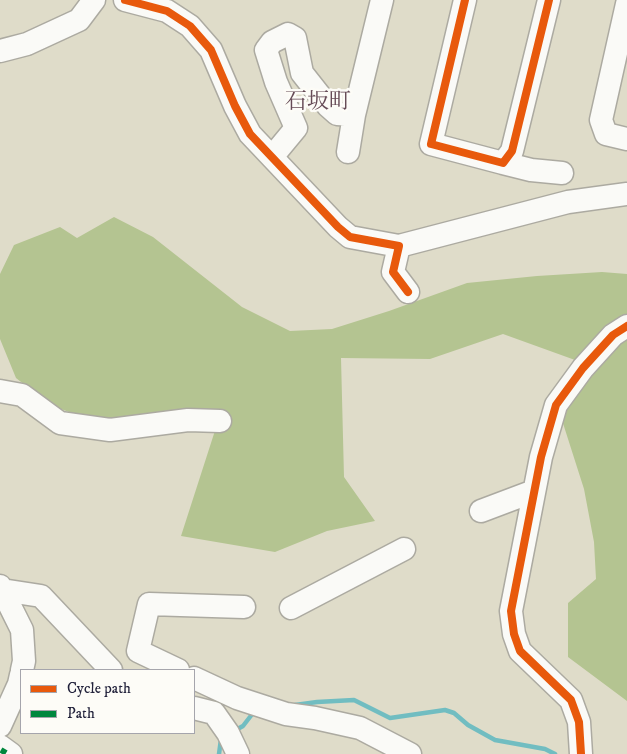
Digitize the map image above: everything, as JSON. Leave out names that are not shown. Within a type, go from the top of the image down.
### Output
[{"type":"street","points":[[0,51],[27,44],[79,20],[94,0]]},
{"type":"street","points":[[125,0],[167,11],[190,26],[211,50],[235,106],[250,134],[338,227],[350,236],[399,246],[568,202],[627,194]]},
{"type":"street","points":[[348,152],[354,115],[382,0]]},
{"type":"street","points":[[465,0],[431,144],[531,170],[562,172]]},
{"type":"street","points":[[503,163],[512,151],[549,0]]},
{"type":"street","points":[[627,4],[601,120],[606,134],[627,139]]},
{"type":"street","points":[[272,157],[296,128],[276,82],[266,50],[272,42],[298,29],[295,38],[302,73],[328,106],[337,114],[354,115]]},
{"type":"street","points":[[399,246],[393,272],[408,292]]},
{"type":"street","points":[[581,754],[579,722],[571,700],[520,651],[514,634],[511,611],[541,456],[556,405],[583,368],[614,335],[627,326]]},
{"type":"street","points":[[0,391],[22,394],[60,423],[110,430],[188,420],[220,420]]},
{"type":"street","points":[[481,511],[534,491]]},
{"type":"street","points":[[291,608],[404,549]]},
{"type":"street","points":[[1,588],[22,630],[24,661],[22,669]]},
{"type":"street","points":[[1,588],[41,596],[110,669]]},
{"type":"street","points":[[176,669],[138,652],[149,604],[244,607]]},
{"type":"street","points":[[195,678],[237,698],[286,714],[360,728],[410,754]]},
{"type":"street","points":[[0,726],[20,680]]},
{"type":"street","points":[[195,708],[214,713],[233,743]]},
{"type":"street","points":[[0,746],[11,754]]},
{"type":"green space","points":[[114,217],[153,237],[242,307],[290,331],[332,329],[467,283],[602,272],[627,274],[627,701],[568,657],[568,603],[596,579],[594,542],[584,489],[561,417],[575,360],[503,334],[430,359],[341,358],[344,477],[375,521],[327,531],[275,552],[181,536],[221,412],[91,420],[50,405],[16,378],[0,339],[0,274],[14,245],[60,227],[77,238]]},
{"type":"waterway","points":[[295,705],[354,700],[390,718],[445,710],[454,713],[468,725],[495,740],[545,749],[555,754]]},
{"type":"waterway","points":[[234,731],[243,726],[255,713]]},
{"type":"waterway","points":[[219,754],[221,739]]},
{"type":"marked path","points":[[2,754],[5,749]]},
{"type":"cycle path","points":[[125,0],[167,11],[190,26],[211,50],[235,106],[250,134],[338,227],[350,237],[399,246],[393,272],[408,292]]},
{"type":"cycle path","points":[[465,0],[431,144],[503,163],[512,151],[549,0]]},
{"type":"cycle path","points":[[581,754],[579,722],[571,700],[520,651],[514,634],[511,611],[541,457],[556,405],[583,368],[613,335],[627,326]]},
{"type":"district","name":"石坂町","points":[[318,103]]}]
